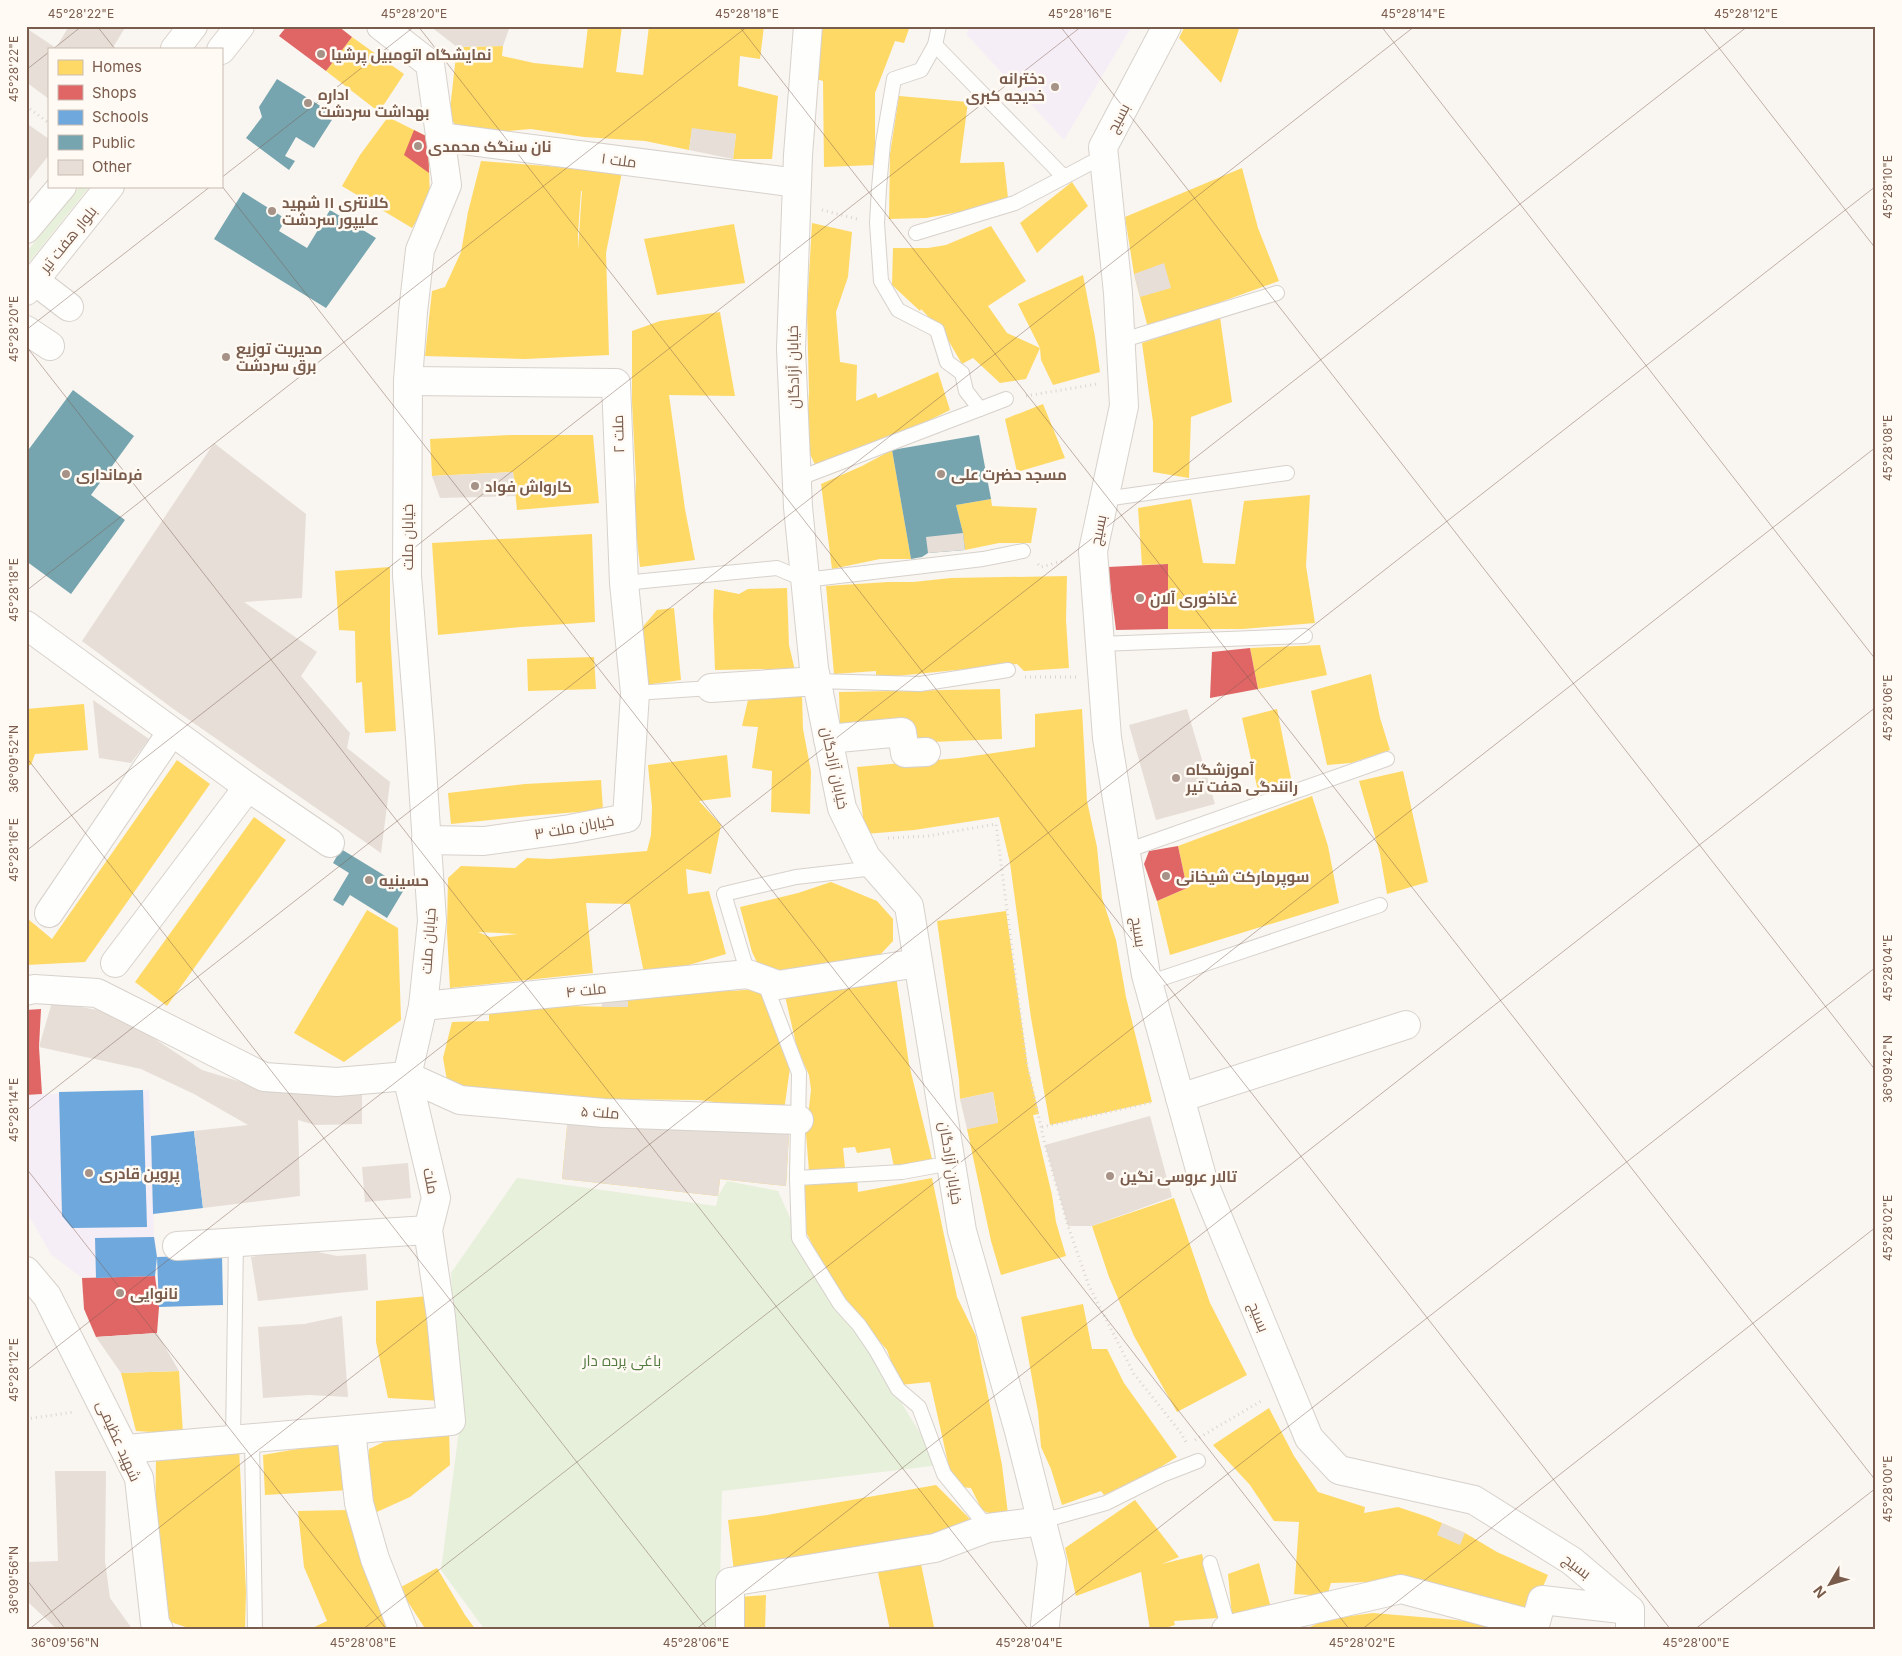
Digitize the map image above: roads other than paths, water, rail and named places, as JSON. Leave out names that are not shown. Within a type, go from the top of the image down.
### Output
[{"type":"street","points":[[176,48],[193,26]]},
{"type":"street","points":[[222,49],[240,26]]},
{"type":"street","name":"خیابان ملت","points":[[381,26],[430,64],[447,185],[420,250],[408,381],[407,576],[432,921],[423,1006],[406,1076]]},
{"type":"street","name":"خیابان آزادگان","points":[[808,26],[797,183],[791,349],[797,479],[805,580],[817,681],[842,808],[866,856],[909,906],[962,1231],[1019,1431],[1052,1562],[1045,1628]]},
{"type":"street","name":"بسیج","points":[[1167,26],[1103,146],[1118,293],[1124,406],[1093,551],[1107,738],[1148,983],[1204,1184],[1309,1438],[1339,1470],[1474,1500],[1572,1561],[1630,1620]]},
{"type":"street","name":"ملت ۱","points":[[440,137],[797,183]]},
{"type":"street","points":[[26,229],[60,188]]},
{"type":"street","name":"بلوار هفت تیر","points":[[31,286],[108,188]]},
{"type":"street","points":[[31,286],[69,307]]},
{"type":"street","points":[[26,330],[50,346]]},
{"type":"street","name":"ملت ۲","points":[[408,381],[616,383],[624,584],[635,693]]},
{"type":"street","points":[[26,625],[171,733],[330,843]]},
{"type":"street","points":[[711,688],[817,681]]},
{"type":"street","name":"خیابان ملت ۳","points":[[426,840],[484,841],[570,829],[627,818],[635,693]]},
{"type":"street","points":[[828,740],[902,732],[905,753],[926,752]]},
{"type":"street","points":[[49,914],[171,733]]},
{"type":"street","points":[[115,962],[248,787]]},
{"type":"street","name":"ملت ۴","points":[[423,1006],[756,977],[778,985],[918,963]]},
{"type":"street","points":[[26,991],[34,989],[97,994],[264,1077],[337,1082],[406,1076]]},
{"type":"street","points":[[1180,1098],[1406,1025]]},
{"type":"street","name":"ملت ۵","points":[[406,1076],[460,1100],[604,1113],[799,1120]]},
{"type":"street","name":"ملت","points":[[351,1430],[451,1421],[441,1317],[428,1230],[436,1198],[406,1076]]},
{"type":"street","points":[[177,1246],[428,1230]]},
{"type":"street","name":"شهید عظیمی","points":[[26,1271],[47,1296],[139,1478],[155,1623],[159,1630]]},
{"type":"street","points":[[126,1449],[351,1430],[359,1503],[375,1559],[403,1630]]},
{"type":"street","points":[[730,1630],[730,1582],[935,1548],[988,1528],[1042,1521]]},
{"type":"street","points":[[1227,1629],[1284,1623],[1401,1590],[1535,1625],[1542,1600],[1630,1620]]},
{"type":"lane","points":[[939,26],[935,45],[921,70],[894,79],[883,142],[878,197],[877,223],[881,281],[898,310],[937,330],[947,362],[962,372],[966,391],[980,409]]},
{"type":"lane","points":[[935,45],[1064,176]]},
{"type":"lane","points":[[916,233],[1015,203],[1104,156]]},
{"type":"lane","points":[[1120,341],[1277,293]]},
{"type":"lane","points":[[797,479],[1006,399]]},
{"type":"lane","points":[[1105,499],[1287,473]]},
{"type":"lane","points":[[624,584],[777,568],[805,580],[983,559],[1023,550]]},
{"type":"lane","points":[[1100,644],[1305,636]]},
{"type":"lane","points":[[817,681],[920,684],[1008,670]]},
{"type":"lane","points":[[635,693],[711,688]]},
{"type":"lane","points":[[1126,851],[1387,759]]},
{"type":"lane","points":[[875,868],[796,877],[724,894],[756,977],[799,1073],[797,1178],[799,1238],[840,1304],[859,1325],[876,1350],[898,1389],[919,1407],[944,1474],[988,1528]]},
{"type":"lane","points":[[1148,983],[1380,905]]},
{"type":"lane","points":[[797,1178],[902,1172],[951,1163]]},
{"type":"lane","points":[[236,1242],[243,1439],[255,1630]]},
{"type":"lane","points":[[1042,1521],[1106,1503],[1162,1475],[1198,1461]]},
{"type":"lane","points":[[1210,1563],[1227,1629]]},
{"type":"place","name":"نمایشگاه اتومبیل پرشیا","points":[[321,54]]},
{"type":"place","name":"دخترانه خدیجه کبری","points":[[1055,87]]},
{"type":"place","name":"اداره بهداشت سردشت","points":[[308,103]]},
{"type":"place","name":"نان سنگک محمدی","points":[[418,146]]},
{"type":"place","name":"کلانتری ۱۱ شهید علیپور سردشت","points":[[272,211]]},
{"type":"place","name":"مدیریت توزیع برق سردشت","points":[[226,357]]},
{"type":"place","name":"فرمانداری","points":[[66,474]]},
{"type":"place","name":"مسجد حضرت علی","points":[[941,474]]},
{"type":"place","name":"کارواش فواد","points":[[475,486]]},
{"type":"place","name":"غذاخوری آلان","points":[[1140,598]]},
{"type":"place","name":"آموزشگاه رانندگی هفت تیر","points":[[1176,778]]},
{"type":"place","name":"سوپرمارکت شیخانی","points":[[1166,876]]},
{"type":"place","name":"حسینیه","points":[[369,880]]},
{"type":"place","name":"پروین قادری","points":[[89,1173]]},
{"type":"place","name":"تالار عروسی نگین","points":[[1110,1176]]},
{"type":"place","name":"نانوایی","points":[[120,1293]]},
{"type":"park label","name":"باغی پرده دار","points":[[622,1360]]}]
